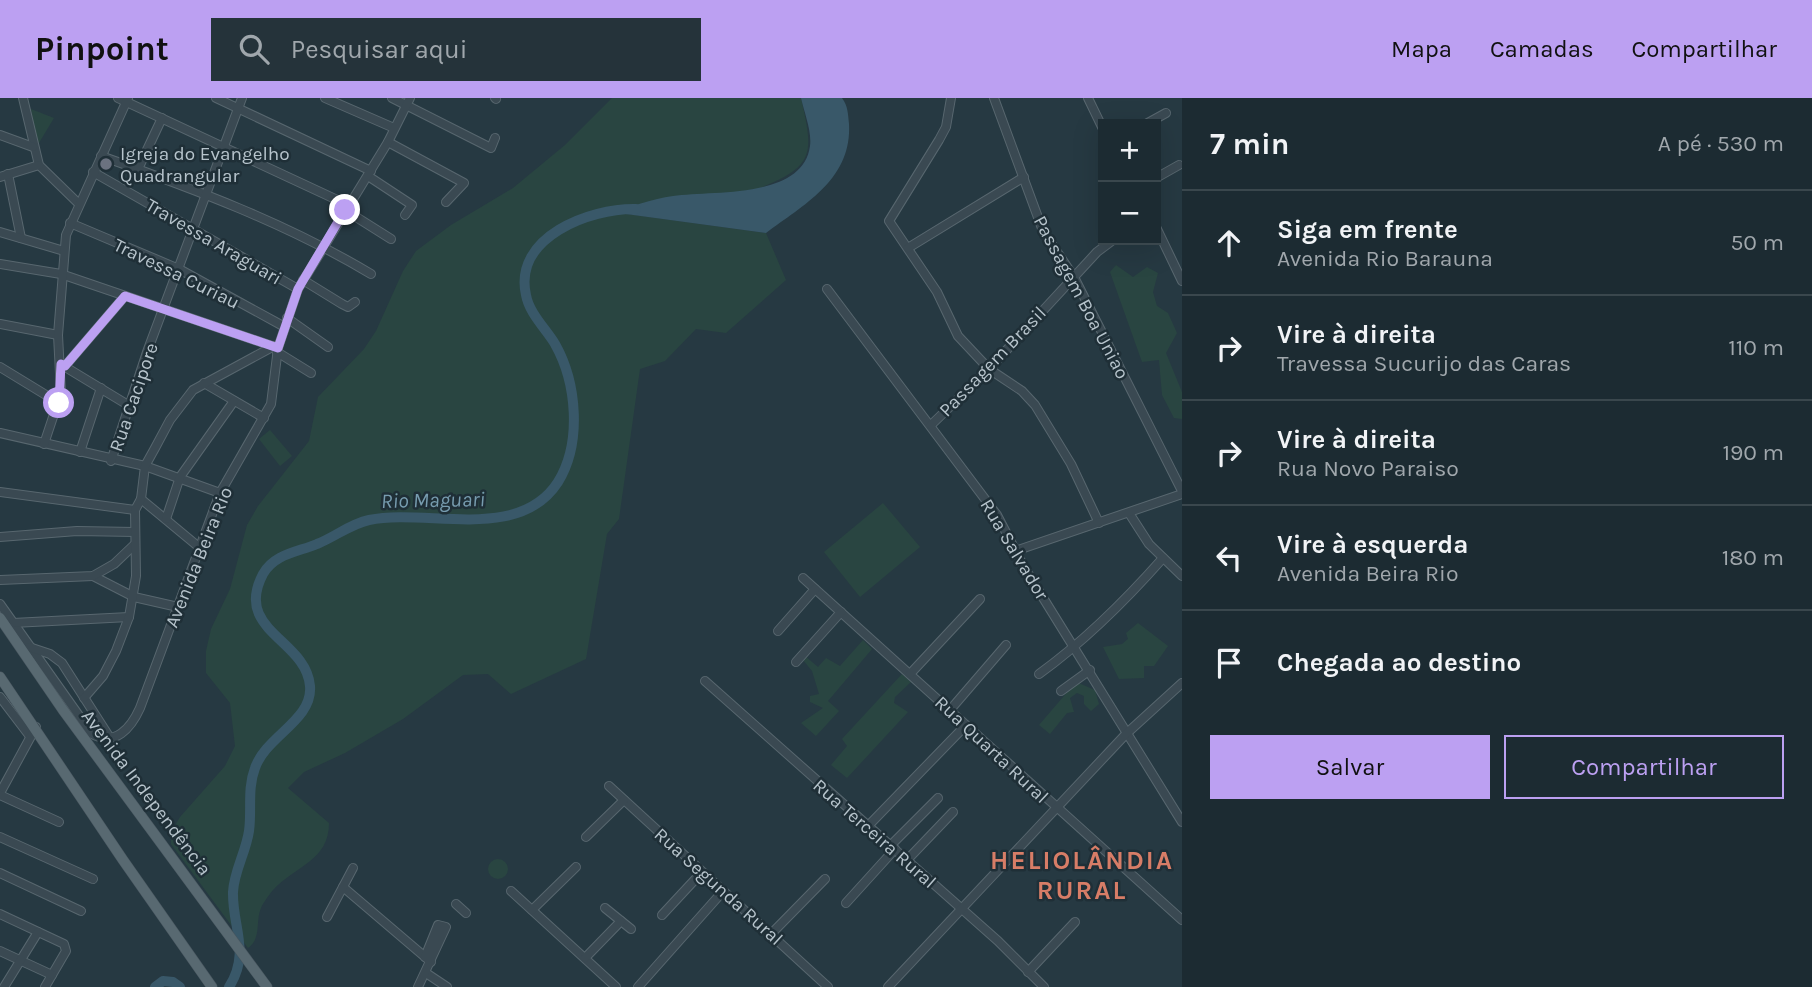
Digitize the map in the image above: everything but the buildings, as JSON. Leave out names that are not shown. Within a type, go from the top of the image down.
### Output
[{"type":"main road","name":"Avenida Independência","points":[[0,618],[267,987]]},
{"type":"main road","points":[[0,626],[39,681],[48,687]]},
{"type":"main road","points":[[0,669],[18,695],[32,731],[212,987]]},
{"type":"main road","points":[[0,677],[22,708]]},
{"type":"street","points":[[23,98],[39,165],[79,204]]},
{"type":"street","points":[[216,98],[370,173],[412,205],[405,215]]},
{"type":"street","name":"Rua Cacipore","points":[[111,461],[128,405],[242,98]]},
{"type":"street","points":[[325,98],[394,128]]},
{"type":"street","points":[[392,98],[408,102],[491,148],[495,138]]},
{"type":"street","points":[[951,98],[946,127],[889,220],[930,281],[958,336],[989,369],[1022,391],[1035,405],[1071,464],[1100,523]]},
{"type":"street","name":"Passagem Boa Uniao","points":[[994,98],[1043,230],[1074,277],[1182,492]]},
{"type":"street","points":[[1088,98],[1098,119]]},
{"type":"street","points":[[44,444],[59,403],[63,365],[58,335],[61,274],[70,223],[124,99],[224,145],[347,207],[391,239]]},
{"type":"street","name":"Avenida Beira Rio","points":[[110,738],[125,732],[134,722],[220,494],[271,404],[276,349],[298,289],[322,245],[370,173],[408,102]]},
{"type":"street","points":[[1155,119],[1166,113]]},
{"type":"street","points":[[138,169],[162,118]]},
{"type":"street","points":[[0,135],[33,148]]},
{"type":"street","points":[[388,142],[464,183],[446,202]]},
{"type":"street","points":[[100,156],[206,193],[322,245],[371,274]]},
{"type":"street","points":[[21,238],[4,175],[39,165]]},
{"type":"street","points":[[1161,175],[1179,165]]},
{"type":"street","name":"Travessa Araguari","points":[[93,172],[298,289]]},
{"type":"street","points":[[908,248],[1024,177]]},
{"type":"street","name":"Travessa Curiau","points":[[70,223],[179,269],[285,322],[328,347]]},
{"type":"street","points":[[0,232],[64,251]]},
{"type":"street","points":[[1161,237],[1182,279]]},
{"type":"street","name":"Passagem Brasil","points":[[931,425],[989,369],[1074,277],[1109,245]]},
{"type":"street","points":[[0,264],[61,274],[163,309],[276,349],[311,373]]},
{"type":"street","name":"Travessa Araguari","points":[[303,280],[348,307],[355,302]]},
{"type":"street","name":"Rua Salvador","points":[[827,289],[997,515],[1015,551],[1077,647],[1126,734],[1179,810],[1182,822]]},
{"type":"street","points":[[63,365],[125,296]]},
{"type":"street","points":[[0,324],[58,335]]},
{"type":"street","points":[[84,698],[94,689],[110,663],[129,617],[137,563],[134,545],[135,510],[141,499],[145,466],[186,396],[204,383],[276,349]]},
{"type":"street","points":[[63,365],[128,405]]},
{"type":"street","points":[[0,367],[59,403]]},
{"type":"street","points":[[204,383],[264,418]]},
{"type":"street","points":[[80,452],[101,388]]},
{"type":"street","points":[[166,519],[180,477],[234,401]]},
{"type":"street","points":[[0,433],[111,461],[145,466],[220,494]]},
{"type":"street","points":[[0,492],[135,510]]},
{"type":"street","points":[[1015,551],[1129,513],[1182,492]]},
{"type":"street","points":[[141,499],[200,548]]},
{"type":"street","points":[[1129,513],[1149,544],[1182,576]]},
{"type":"street","points":[[0,537],[77,531],[135,532]]},
{"type":"street","points":[[0,580],[93,576],[103,572],[134,545]]},
{"type":"street","points":[[1040,674],[1077,647],[1124,603],[1163,558]]},
{"type":"street","points":[[93,576],[134,597],[178,607]]},
{"type":"street","name":"Rua Quarta Rural","points":[[803,578],[1182,920]]},
{"type":"street","points":[[778,631],[815,589]]},
{"type":"street","points":[[911,674],[980,599]]},
{"type":"street","points":[[0,604],[66,707],[92,734],[110,738]]},
{"type":"street","points":[[796,662],[841,612]]},
{"type":"street","points":[[13,623],[129,617]]},
{"type":"street","points":[[950,710],[1006,645]]},
{"type":"street","points":[[29,647],[57,658],[110,738]]},
{"type":"street","points":[[1061,691],[1090,670]]},
{"type":"street","name":"Rua Terceira Rural","points":[[705,681],[727,698],[743,719],[893,847],[1044,987]]},
{"type":"street","points":[[888,987],[1126,734],[1182,683]]},
{"type":"street","points":[[0,697],[32,731],[0,794],[60,822]]},
{"type":"street","points":[[868,826],[966,725]]},
{"type":"street","name":"Rua Segunda Rural","points":[[609,786],[828,987]]},
{"type":"street","points":[[586,837],[624,798]]},
{"type":"street","points":[[846,903],[938,798]]},
{"type":"street","points":[[907,860],[953,812]]},
{"type":"street","points":[[0,837],[93,879]]},
{"type":"street","points":[[327,917],[354,867]]},
{"type":"street","points":[[532,910],[576,867]]},
{"type":"street","points":[[662,915],[702,872]]},
{"type":"street","points":[[0,873],[81,911]]},
{"type":"street","points":[[771,934],[825,879]]},
{"type":"street","points":[[343,887],[428,959],[426,973],[418,987]]},
{"type":"street","points":[[511,891],[616,987]]},
{"type":"street","points":[[638,987],[717,898]]},
{"type":"street","points":[[456,904],[466,913]]},
{"type":"street","points":[[605,908],[631,929]]},
{"type":"street","points":[[0,914],[64,944],[66,951],[45,987]]},
{"type":"street","points":[[585,958],[621,921]]},
{"type":"street","points":[[1028,972],[1075,922]]},
{"type":"street","points":[[4,987],[38,932]]},
{"type":"street","points":[[0,951],[52,975]]},
{"type":"street","points":[[426,973],[447,987]]},
{"type":"green space","points":[[612,98],[801,98],[808,146],[806,156],[791,173],[758,189],[613,212],[766,233],[786,280],[726,333],[696,329],[665,361],[640,369],[619,519],[607,534],[586,659],[511,694],[488,674],[463,675],[403,719],[345,753],[304,772],[288,788],[329,823],[327,836],[317,855],[282,882],[266,899],[259,913],[257,935],[248,948],[171,844],[171,832],[180,817],[225,766],[235,746],[230,703],[206,673],[206,651],[211,629],[230,589],[247,525],[258,506],[309,441],[318,397],[364,349],[376,331],[403,271],[416,251],[451,225],[513,188],[565,145]]},
{"type":"green space","points":[[31,109],[54,118],[36,148]]},
{"type":"green space","points":[[1116,265],[1133,277],[1147,267],[1158,273],[1153,292],[1157,306],[1168,313],[1177,333],[1166,353],[1182,392],[1182,419],[1174,418],[1162,395],[1159,360],[1142,362],[1110,272]]},
{"type":"green space","points":[[270,430],[292,456],[280,466],[259,439]]},
{"type":"green space","points":[[883,503],[920,547],[860,597],[824,552]]},
{"type":"green space","points":[[1138,623],[1168,646],[1154,666],[1144,666],[1144,678],[1119,679],[1103,647],[1122,644],[1128,639],[1126,633]]},
{"type":"green space","points":[[863,640],[872,649],[828,701],[839,711],[816,736],[801,723],[823,708],[810,702],[810,696],[819,694],[812,671],[803,660],[805,656],[818,667],[826,658],[840,666]]},
{"type":"green space","points":[[902,674],[911,682],[895,697],[894,703],[908,712],[847,778],[831,765],[847,746],[842,739]]},
{"type":"green space","points":[[1076,682],[1095,690],[1099,704],[1091,711],[1084,704],[1084,696],[1077,693],[1070,698],[1074,712],[1067,713],[1050,734],[1039,725]]},
{"type":"green space","points":[[494,859],[502,859],[508,869],[502,879],[494,879],[488,873],[488,865]]},
{"type":"water","points":[[801,98],[842,98],[848,113],[848,143],[843,160],[823,188],[766,233],[611,212],[673,196],[753,189],[791,176],[804,163],[810,146],[809,128]]},
{"type":"waterway","name":"Rio Maguari","points":[[229,987],[239,963],[240,951],[233,892],[249,831],[250,792],[255,768],[269,746],[304,709],[310,686],[306,670],[264,622],[257,609],[256,593],[263,574],[273,562],[287,554],[317,544],[355,524],[369,520],[392,517],[496,518],[520,512],[541,501],[558,482],[566,466],[571,449],[574,413],[562,360],[528,302],[525,275],[531,257],[543,242],[559,230],[598,214],[636,209]]},
{"type":"waterway","name":"Rio Maguari","points":[[155,987],[163,981],[173,982],[180,987]]},
{"type":"place","name":"Igreja do Evangelho Quadrangular","points":[[106,164]]},
{"type":"district","name":"HELIOLÂNDIA RURAL","points":[[1082,875]]},
{"type":"route","points":[[59,403],[62,386],[61,364],[65,366],[97,332],[125,296],[278,348],[283,326],[298,289],[345,210]]}]
